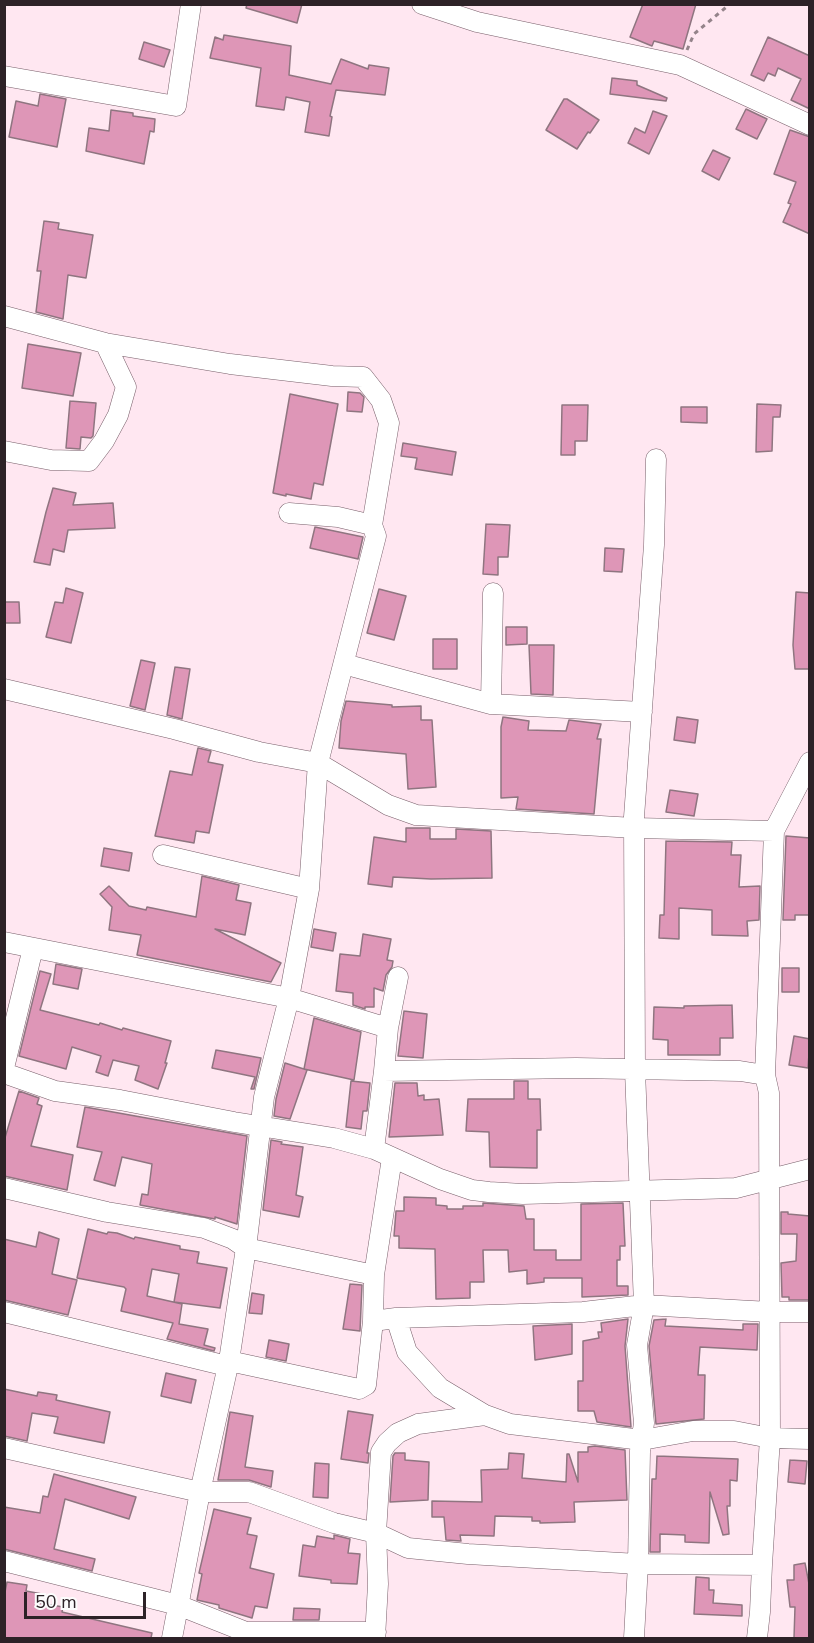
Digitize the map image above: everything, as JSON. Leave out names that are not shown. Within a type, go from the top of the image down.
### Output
[{"type":"street","points":[[4,76],[176,106],[191,4]]},
{"type":"street","points":[[422,4],[477,22],[680,64],[810,125]]},
{"type":"street","points":[[4,316],[105,343],[230,364],[332,376],[363,377],[381,400],[389,423],[372,525],[375,536],[318,763],[309,889],[289,998],[264,1097],[246,1248],[228,1364],[200,1492],[172,1638]]},
{"type":"street","points":[[4,451],[51,460],[89,461],[104,441],[118,415],[126,387],[105,343]]},
{"type":"street","points":[[634,1638],[640,1451],[644,1415],[637,1345],[644,1305],[635,1070],[634,828],[654,545],[656,459]]},
{"type":"street","points":[[289,513],[338,517],[372,525]]},
{"type":"street","points":[[491,704],[493,593]]},
{"type":"street","points":[[344,664],[491,704],[642,712]]},
{"type":"street","points":[[4,689],[162,726],[259,752],[318,763],[388,805],[416,815],[634,828],[774,831]]},
{"type":"street","points":[[757,1638],[770,1438],[768,1093],[765,1074],[774,831],[810,762]]},
{"type":"street","points":[[163,855],[309,889]]},
{"type":"street","points":[[4,942],[289,998],[388,1028]]},
{"type":"street","points":[[4,1068],[33,948]]},
{"type":"street","points":[[374,1149],[388,1028],[398,977]]},
{"type":"street","points":[[384,1071],[576,1068],[740,1071],[765,1074]]},
{"type":"street","points":[[4,1073],[55,1091],[120,1100],[334,1138],[374,1149],[461,1186],[489,1192],[522,1194],[736,1188],[810,1169]]},
{"type":"street","points":[[4,1312],[228,1364],[359,1389],[366,1385],[373,1321],[374,1275],[392,1158]]},
{"type":"street","points":[[4,1188],[106,1212],[204,1228],[233,1239],[246,1248],[374,1275]]},
{"type":"street","points":[[373,1321],[396,1318],[583,1312],[644,1305],[810,1312]]},
{"type":"street","points":[[396,1318],[407,1352],[440,1388],[485,1415],[510,1424],[642,1440],[693,1431],[734,1431],[770,1438],[810,1439]]},
{"type":"street","points":[[4,1561],[178,1605],[246,1632],[376,1635],[378,1584],[376,1533],[381,1452],[398,1433],[418,1424],[485,1415]]},
{"type":"street","points":[[4,1448],[200,1492],[249,1492],[334,1523],[376,1533],[408,1548],[468,1554],[638,1564],[762,1565]]},
{"type":"path","points":[[680,64],[694,34],[730,4]]},
{"type":"building","points":[[247,4],[302,4],[297,23],[246,8]]},
{"type":"building","points":[[643,4],[696,4],[683,49],[654,41],[652,46],[630,37]]},
{"type":"building","points":[[224,35],[291,46],[289,75],[331,84],[341,59],[368,69],[369,65],[389,68],[385,95],[336,90],[330,116],[332,117],[329,136],[305,132],[310,102],[286,97],[284,110],[256,106],[261,68],[210,58],[215,37],[223,40]]},
{"type":"building","points":[[768,37],[810,56],[810,109],[791,100],[801,79],[778,68],[775,76],[768,73],[764,81],[751,75]]},
{"type":"building","points":[[144,42],[170,50],[164,67],[139,59]]},
{"type":"building","points":[[612,78],[637,81],[637,85],[667,98],[666,101],[610,94]]},
{"type":"building","points":[[40,94],[66,99],[57,147],[9,137],[16,101],[38,106]]},
{"type":"building","points":[[564,99],[599,120],[577,149],[546,130]]},
{"type":"building","points":[[746,109],[767,119],[757,139],[736,129]]},
{"type":"building","points":[[111,110],[155,119],[154,132],[150,131],[144,164],[86,151],[89,128],[109,131]]},
{"type":"building","points":[[653,111],[667,116],[649,154],[628,143],[635,128],[645,133]]},
{"type":"building","points":[[790,130],[810,137],[810,234],[783,222],[791,204],[788,203],[796,182],[774,174]]},
{"type":"building","points":[[713,150],[730,158],[719,180],[702,171]]},
{"type":"building","points":[[44,221],[59,223],[58,229],[93,235],[86,278],[68,275],[63,319],[36,312],[41,271],[37,271]]},
{"type":"building","points":[[28,344],[81,353],[73,396],[22,388]]},
{"type":"building","points":[[348,392],[360,393],[364,397],[362,412],[347,411]]},
{"type":"building","points":[[290,394],[338,404],[323,485],[314,483],[311,499],[273,493]]},
{"type":"building","points":[[70,401],[96,403],[93,436],[91,438],[81,437],[80,449],[66,448]]},
{"type":"building","points":[[757,404],[781,405],[780,417],[773,417],[772,451],[756,452]]},
{"type":"building","points":[[562,405],[588,405],[587,441],[575,441],[575,455],[561,455]]},
{"type":"building","points":[[681,407],[707,407],[707,423],[681,422]]},
{"type":"building","points":[[403,443],[456,452],[452,475],[415,469],[417,458],[401,456]]},
{"type":"building","points":[[53,488],[76,493],[73,505],[113,503],[115,528],[68,530],[64,552],[53,549],[50,565],[34,562]]},
{"type":"building","points":[[486,524],[510,525],[508,557],[498,557],[498,575],[483,574]]},
{"type":"building","points":[[315,527],[363,537],[358,559],[310,548]]},
{"type":"building","points":[[605,548],[624,549],[622,572],[604,571]]},
{"type":"building","points":[[66,588],[83,593],[71,643],[46,637],[55,602],[63,603]]},
{"type":"building","points":[[379,589],[406,596],[394,640],[367,633]]},
{"type":"building","points":[[796,592],[810,593],[810,669],[795,669],[793,645]]},
{"type":"building","points":[[4,602],[19,602],[20,623],[4,623]]},
{"type":"building","points":[[506,627],[527,627],[527,644],[506,645]]},
{"type":"building","points":[[433,639],[457,639],[457,669],[433,669]]},
{"type":"building","points":[[529,645],[554,645],[553,695],[531,694]]},
{"type":"building","points":[[141,660],[155,663],[145,710],[130,706]]},
{"type":"building","points":[[175,667],[190,669],[182,719],[167,715]]},
{"type":"building","points":[[346,701],[392,705],[392,707],[421,706],[421,720],[432,720],[436,787],[408,789],[406,754],[339,748],[341,721]]},
{"type":"building","points":[[503,717],[529,721],[528,730],[566,731],[569,720],[601,724],[597,739],[601,739],[594,814],[516,809],[518,797],[501,798]]},
{"type":"building","points":[[677,717],[698,720],[695,743],[674,740]]},
{"type":"building","points":[[198,748],[211,751],[208,762],[223,765],[209,833],[196,831],[194,843],[155,836],[170,771],[192,775]]},
{"type":"building","points":[[670,790],[698,794],[694,816],[666,812]]},
{"type":"building","points":[[406,828],[430,828],[430,839],[456,839],[456,829],[491,831],[492,878],[393,877],[392,887],[368,884],[374,837],[406,842]]},
{"type":"building","points":[[786,836],[810,838],[810,915],[795,915],[795,920],[783,920]]},
{"type":"building","points":[[666,841],[732,842],[731,855],[741,855],[739,887],[760,886],[759,920],[747,921],[748,936],[712,935],[712,910],[679,908],[679,939],[659,938],[660,915],[664,915]]},
{"type":"building","points":[[104,848],[132,853],[129,871],[101,866]]},
{"type":"building","points":[[202,876],[239,885],[236,900],[251,903],[245,935],[215,929],[281,963],[271,982],[137,955],[141,935],[109,930],[112,907],[100,894],[109,886],[129,906],[146,910],[147,907],[196,917]]},
{"type":"building","points":[[314,929],[336,933],[333,951],[311,947]]},
{"type":"building","points":[[363,934],[391,939],[387,960],[393,961],[386,975],[383,991],[374,988],[374,1007],[365,1007],[365,1009],[353,1005],[353,993],[336,991],[340,954],[360,956]]},
{"type":"building","points":[[56,964],[82,969],[78,989],[53,984]]},
{"type":"building","points":[[782,968],[799,968],[799,992],[782,992]]},
{"type":"building","points":[[40,971],[51,974],[40,1010],[171,1041],[165,1063],[167,1063],[158,1089],[135,1080],[139,1066],[113,1060],[108,1076],[96,1072],[101,1056],[72,1047],[66,1069],[19,1056]]},
{"type":"building","points":[[732,1005],[733,1038],[720,1038],[720,1055],[668,1055],[668,1040],[653,1039],[654,1007]]},
{"type":"building","points":[[404,1011],[427,1014],[423,1058],[398,1056]]},
{"type":"building","points":[[314,1018],[361,1032],[354,1080],[304,1069]]},
{"type":"building","points":[[794,1036],[810,1039],[808,1068],[789,1065]]},
{"type":"building","points":[[216,1050],[261,1058],[254,1089],[251,1089],[255,1077],[212,1068]]},
{"type":"building","points":[[285,1063],[307,1070],[290,1119],[274,1116]]},
{"type":"building","points":[[351,1081],[370,1083],[367,1111],[363,1111],[361,1129],[346,1127]]},
{"type":"building","points":[[514,1081],[528,1081],[528,1099],[540,1099],[541,1130],[537,1130],[537,1168],[490,1167],[489,1132],[466,1131],[468,1099],[514,1099]]},
{"type":"building","points":[[395,1083],[417,1083],[418,1096],[424,1095],[424,1100],[439,1099],[443,1135],[389,1137]]},
{"type":"building","points":[[19,1091],[39,1098],[37,1104],[42,1106],[31,1146],[73,1155],[67,1190],[4,1176],[4,1141]]},
{"type":"building","points":[[85,1107],[247,1136],[237,1224],[215,1217],[215,1219],[140,1205],[142,1194],[148,1195],[152,1164],[122,1157],[115,1186],[94,1180],[102,1152],[77,1147]]},
{"type":"building","points":[[271,1140],[303,1147],[296,1195],[303,1197],[299,1217],[263,1210]]},
{"type":"building","points":[[404,1197],[436,1198],[436,1205],[447,1206],[447,1209],[483,1206],[483,1203],[524,1206],[526,1219],[534,1219],[534,1250],[556,1250],[556,1260],[581,1260],[581,1204],[623,1203],[625,1246],[620,1246],[620,1260],[617,1260],[617,1286],[628,1286],[628,1295],[582,1297],[582,1278],[544,1278],[544,1282],[527,1284],[527,1270],[509,1272],[508,1250],[483,1250],[484,1282],[470,1282],[470,1298],[436,1299],[435,1249],[399,1248],[399,1236],[394,1236],[396,1211],[404,1211]]},
{"type":"building","points":[[781,1212],[810,1216],[810,1300],[789,1300],[789,1297],[782,1297],[781,1263],[796,1261],[797,1234],[781,1234]]},
{"type":"building","points":[[88,1229],[180,1246],[180,1249],[199,1252],[197,1263],[227,1268],[220,1308],[174,1302],[179,1274],[152,1269],[147,1296],[182,1304],[179,1324],[208,1329],[204,1345],[215,1348],[214,1351],[167,1339],[173,1323],[121,1311],[126,1289],[124,1287],[77,1278]]},
{"type":"building","points":[[39,1232],[59,1239],[52,1274],[77,1280],[68,1315],[4,1300],[4,1239],[36,1247]]},
{"type":"building","points":[[350,1284],[362,1285],[360,1331],[343,1329]]},
{"type":"building","points":[[252,1293],[264,1295],[262,1314],[249,1313]]},
{"type":"building","points":[[628,1319],[625,1346],[631,1427],[597,1422],[594,1411],[578,1411],[578,1381],[583,1381],[583,1341],[599,1338],[598,1332],[602,1332],[601,1323]]},
{"type":"building","points":[[666,1319],[665,1326],[743,1330],[743,1324],[758,1324],[757,1350],[700,1347],[698,1375],[705,1375],[704,1419],[656,1424],[649,1346],[654,1320]]},
{"type":"building","points":[[572,1324],[572,1354],[535,1360],[533,1326]]},
{"type":"building","points":[[269,1340],[289,1344],[286,1361],[266,1357]]},
{"type":"building","points":[[166,1373],[196,1380],[191,1403],[161,1396]]},
{"type":"building","points":[[4,1389],[37,1396],[38,1392],[57,1395],[56,1400],[110,1412],[104,1443],[54,1433],[58,1417],[32,1413],[27,1441],[4,1436]]},
{"type":"building","points":[[348,1411],[373,1415],[367,1453],[369,1453],[368,1463],[341,1459]]},
{"type":"building","points":[[230,1412],[253,1416],[245,1467],[273,1471],[271,1487],[249,1480],[218,1480]]},
{"type":"building","points":[[588,1447],[625,1450],[627,1500],[574,1502],[575,1522],[540,1523],[540,1521],[532,1521],[532,1517],[495,1516],[494,1536],[460,1535],[461,1541],[446,1540],[444,1517],[432,1517],[432,1501],[482,1502],[481,1470],[508,1469],[509,1453],[524,1454],[522,1478],[566,1482],[567,1454],[569,1454],[578,1482],[578,1452],[588,1452]]},
{"type":"building","points":[[395,1453],[405,1453],[405,1460],[429,1462],[428,1500],[390,1502]]},
{"type":"building","points":[[657,1456],[738,1459],[737,1481],[730,1480],[730,1506],[727,1506],[729,1534],[723,1535],[710,1492],[709,1543],[685,1542],[685,1535],[660,1534],[660,1552],[650,1552],[652,1479],[656,1479]]},
{"type":"building","points":[[790,1460],[807,1461],[805,1484],[788,1482]]},
{"type":"building","points":[[315,1463],[329,1464],[328,1498],[313,1497]]},
{"type":"building","points":[[54,1474],[136,1497],[129,1519],[65,1499],[54,1549],[95,1559],[92,1571],[4,1549],[4,1507],[40,1513],[43,1496],[48,1497]]},
{"type":"building","points":[[214,1509],[251,1518],[247,1534],[257,1536],[250,1568],[274,1574],[267,1608],[255,1606],[252,1618],[219,1608],[219,1605],[197,1600],[202,1574],[199,1573]]},
{"type":"building","points":[[334,1535],[350,1539],[348,1553],[360,1554],[357,1584],[331,1583],[331,1580],[299,1576],[303,1545],[315,1547],[317,1536],[334,1539]]},
{"type":"building","points":[[805,1563],[810,1589],[810,1638],[794,1638],[795,1607],[790,1607],[787,1580],[794,1580],[794,1565]]},
{"type":"building","points":[[696,1577],[709,1578],[709,1590],[714,1590],[713,1603],[742,1605],[742,1616],[694,1614]]},
{"type":"building","points":[[7,1582],[27,1585],[26,1591],[42,1594],[40,1603],[63,1607],[62,1612],[152,1633],[151,1638],[4,1638],[4,1597]]},
{"type":"building","points":[[294,1608],[320,1609],[319,1620],[293,1620]]}]
